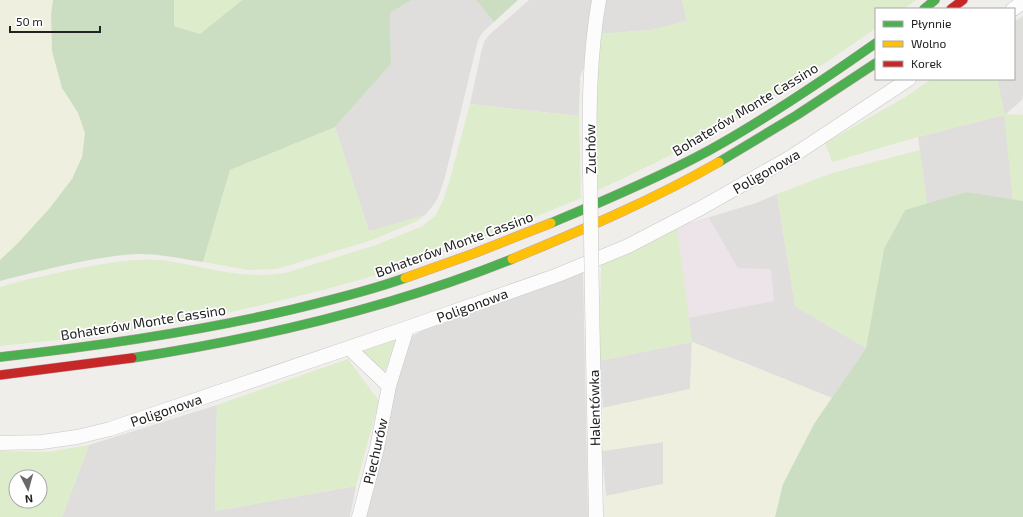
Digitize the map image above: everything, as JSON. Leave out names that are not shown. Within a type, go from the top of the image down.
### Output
[{"type":"highway","points":[[925,8],[935,0]]},
{"type":"highway","points":[[953,8],[963,0]]},
{"type":"highway","name":"Bohaterów Monte Cassino","points":[[0,357],[135,340],[205,328],[369,290],[462,258],[565,218],[708,150],[813,86],[875,44]]},
{"type":"highway","points":[[0,375],[136,358],[224,343],[283,330],[375,306],[465,277],[574,234],[715,165],[821,101],[875,65]]},
{"type":"street","name":"Zuchów","points":[[592,299],[589,103],[599,0]]},
{"type":"street","points":[[1014,8],[1023,2]]},
{"type":"street","name":"Poligonowa","points":[[0,443],[42,442],[78,437],[110,429],[558,275],[628,246],[702,208],[791,157],[907,80]]},
{"type":"street","name":"Halentówka","points":[[592,299],[596,517]]},
{"type":"street","name":"Piechurów","points":[[360,517],[377,448],[389,386],[407,328]]},
{"type":"street","points":[[349,348],[389,386]]},
{"type":"shaded area","points":[[412,0],[476,0],[494,22],[483,32],[478,40],[445,177],[438,198],[425,215],[369,232],[335,127],[391,64],[390,13]]},
{"type":"shaded area","points":[[529,0],[595,0],[587,69],[583,69],[580,77],[579,116],[470,104],[484,42],[489,35]]},
{"type":"shaded area","points":[[603,0],[682,0],[687,21],[651,30],[598,34]]},
{"type":"shaded area","points":[[1023,16],[1023,95],[1022,100],[1005,115],[1013,200],[966,192],[927,204],[918,137],[1004,115],[997,80],[1015,80],[1015,21]]},
{"type":"shaded area","points":[[777,194],[795,306],[866,348],[832,398],[692,342],[690,389],[603,408],[599,361],[691,342],[677,227],[756,203]]},
{"type":"shaded area","points":[[709,218],[738,268],[771,269],[774,301],[688,318],[677,227]]},
{"type":"shaded area","points":[[583,271],[588,517],[366,517],[402,355],[411,337],[423,330]]},
{"type":"shaded area","points":[[217,405],[215,511],[356,486],[350,517],[62,517],[89,445]]},
{"type":"shaded area","points":[[663,442],[663,484],[606,496],[602,451]]},
{"type":"green space","points":[[0,0],[53,0],[51,14],[62,88],[78,113],[85,133],[82,157],[72,179],[49,209],[0,260]]},
{"type":"green space","points":[[53,0],[174,0],[174,26],[200,34],[242,0],[412,0],[390,13],[391,64],[335,127],[230,170],[203,262],[169,256],[136,254],[67,264],[0,281],[0,260],[49,209],[72,179],[82,157],[85,133],[78,113],[62,88],[52,51],[51,14]]},
{"type":"green space","points":[[174,0],[242,0],[200,34],[174,26]]},
{"type":"green space","points":[[476,0],[518,0],[494,22]]},
{"type":"green space","points":[[682,0],[916,0],[905,8],[875,8],[875,29],[794,84],[752,110],[682,149],[598,190],[594,105],[598,34],[651,30],[687,21]]},
{"type":"green space","points":[[930,80],[997,80],[1005,114],[1023,115],[1023,201],[1013,200],[1004,115],[918,137],[832,162],[825,143],[907,96]]},
{"type":"green space","points":[[470,104],[579,116],[581,198],[499,231],[415,262],[359,280],[292,298],[156,327],[87,337],[0,346],[0,287],[80,268],[135,260],[161,260],[237,274],[268,275],[285,273],[376,245],[423,226],[435,216],[443,201]]},
{"type":"green space","points":[[335,127],[369,231],[425,215],[417,221],[372,240],[277,269],[249,270],[203,262],[230,170]]},
{"type":"green space","points":[[920,150],[927,204],[905,210],[884,249],[866,348],[795,306],[777,194],[832,173]]},
{"type":"green space","points":[[966,192],[1023,201],[1023,517],[775,517],[783,484],[814,424],[866,348],[884,249],[905,210]]},
{"type":"green space","points":[[677,227],[692,342],[599,361],[601,264]]},
{"type":"green space","points":[[396,339],[384,371],[363,352],[363,349]]},
{"type":"green space","points":[[692,342],[832,398],[814,424],[783,484],[775,517],[605,517],[606,496],[663,484],[663,442],[602,451],[603,408],[690,389]]},
{"type":"green space","points":[[348,359],[379,401],[356,486],[215,511],[217,405]]},
{"type":"green space","points":[[89,445],[62,517],[0,517],[0,451],[48,452]]},
{"type":"traffic: fast","points":[[925,8],[935,0]]},
{"type":"traffic: fast","points":[[551,223],[611,198],[708,151],[794,99],[875,44]]},
{"type":"traffic: fast","points":[[719,162],[797,115],[875,64]]},
{"type":"traffic: fast","points":[[132,358],[277,331],[372,307],[466,277],[512,259]]},
{"type":"traffic: fast","points":[[0,357],[111,343],[221,325],[336,299],[405,278]]},
{"type":"traffic: slow","points":[[512,259],[591,226],[643,202],[719,162]]},
{"type":"traffic: slow","points":[[405,278],[475,253],[551,223]]},
{"type":"traffic: jam","points":[[952,8],[963,0]]},
{"type":"traffic: jam","points":[[0,375],[132,358]]}]
